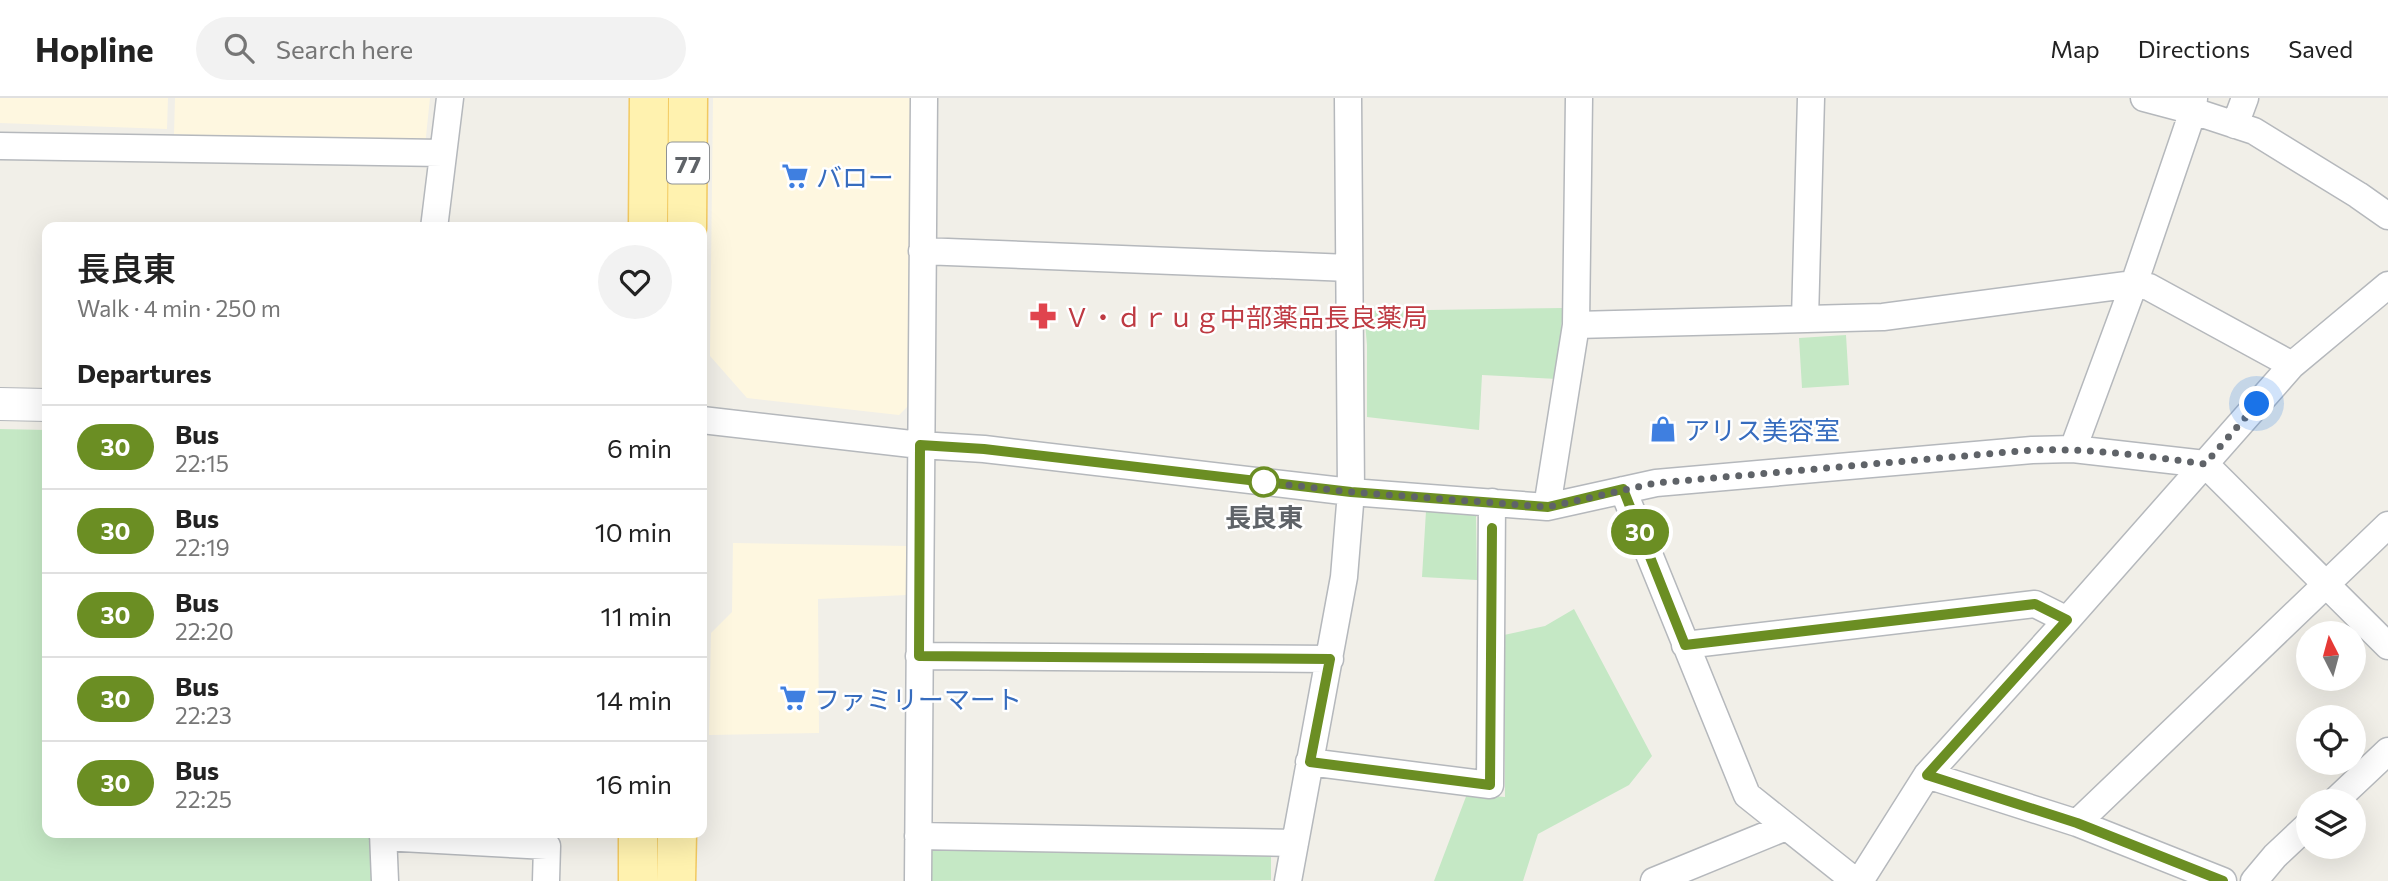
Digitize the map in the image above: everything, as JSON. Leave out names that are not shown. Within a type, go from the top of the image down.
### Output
[{"type":"main road","name":"77","points":[[648,222],[649,98]]},
{"type":"main road","name":"77","points":[[687,222],[688,98]]},
{"type":"main road","points":[[638,838],[638,881]]},
{"type":"main road","points":[[676,881],[677,838]]},
{"type":"street","points":[[435,222],[450,98]]},
{"type":"street","points":[[918,881],[924,98]]},
{"type":"street","points":[[1288,881],[1344,577],[1351,492],[1348,98]]},
{"type":"street","points":[[1548,507],[1576,325],[1579,98]]},
{"type":"street","points":[[1805,319],[1811,98]]},
{"type":"street","points":[[2144,98],[2193,104],[2253,131],[2388,216]]},
{"type":"street","points":[[2235,125],[2245,98]]},
{"type":"street","points":[[2073,449],[2134,284],[2193,104]]},
{"type":"street","points":[[0,146],[442,153]]},
{"type":"street","points":[[922,251],[1349,268]]},
{"type":"street","points":[[1576,325],[1883,317],[2134,284],[2149,287],[2292,365]]},
{"type":"street","points":[[1623,489],[1746,795],[1857,881],[1927,775],[2292,365],[2388,285]]},
{"type":"street","points":[[0,404],[42,405]]},
{"type":"street","points":[[707,421],[920,445],[984,449],[1351,492],[1548,507],[1656,483],[2032,450],[2073,449],[2205,464],[2388,646]]},
{"type":"street","points":[[1310,762],[1490,785],[1492,502]]},
{"type":"street","points":[[2077,823],[2388,525]]},
{"type":"street","points":[[1685,645],[2035,604],[2067,620]]},
{"type":"street","points":[[919,656],[1330,659]]},
{"type":"street","points":[[2348,789],[2388,751]]},
{"type":"street","points":[[1927,775],[2077,823],[2223,881]]},
{"type":"street","points":[[1654,881],[1786,827]]},
{"type":"street","points":[[918,836],[1295,843]]},
{"type":"street","points":[[2254,881],[2296,836]]},
{"type":"street","points":[[383,838],[385,881]]},
{"type":"street","points":[[428,838],[547,846],[547,881]]},
{"type":"shaded area","points":[[0,98],[168,98],[167,129],[0,123]]},
{"type":"shaded area","points":[[175,98],[430,98],[425,146],[174,134]]},
{"type":"shaded area","points":[[713,98],[911,98],[908,406],[899,415],[747,398],[710,356]]},
{"type":"shaded area","points":[[733,543],[908,546],[907,595],[818,599],[819,733],[709,735],[711,633],[732,612]]},
{"type":"green space","points":[[1563,308],[1557,379],[1482,375],[1479,430],[1367,417],[1364,311]]},
{"type":"green space","points":[[1846,335],[1849,385],[1802,388],[1799,338]]},
{"type":"green space","points":[[0,429],[42,430],[42,838],[372,838],[373,881],[0,881]]},
{"type":"green space","points":[[1426,511],[1476,515],[1477,580],[1422,577]]},
{"type":"green space","points":[[1574,609],[1652,756],[1629,785],[1538,834],[1523,881],[1434,881],[1467,794],[1505,797],[1504,635],[1545,626]]},
{"type":"green space","points":[[931,848],[1271,853],[1271,880],[931,881]]},
{"type":"bus line","name":"30","points":[[1492,528],[1490,785],[1310,762],[1330,659],[919,656],[920,445],[984,449],[1351,492],[1548,507],[1623,489],[1685,645],[2035,604],[2067,620],[1927,775],[2077,823],[2223,881]]},
{"type":"place","name":"バロー","points":[[795,176]]},
{"type":"place","name":"Ｖ・ｄｒｕｇ中部薬品長良薬局","points":[[1043,316]]},
{"type":"place","name":"アリス美容室","points":[[1663,429]]},
{"type":"place","name":"長良東","points":[[1264,482]]},
{"type":"place","name":"ファミリーマート","points":[[793,698]]},
{"type":"route","points":[[1264,482],[1351,492],[1548,507],[1656,483],[2032,450],[2117,452],[2205,464],[2257,404]]}]
